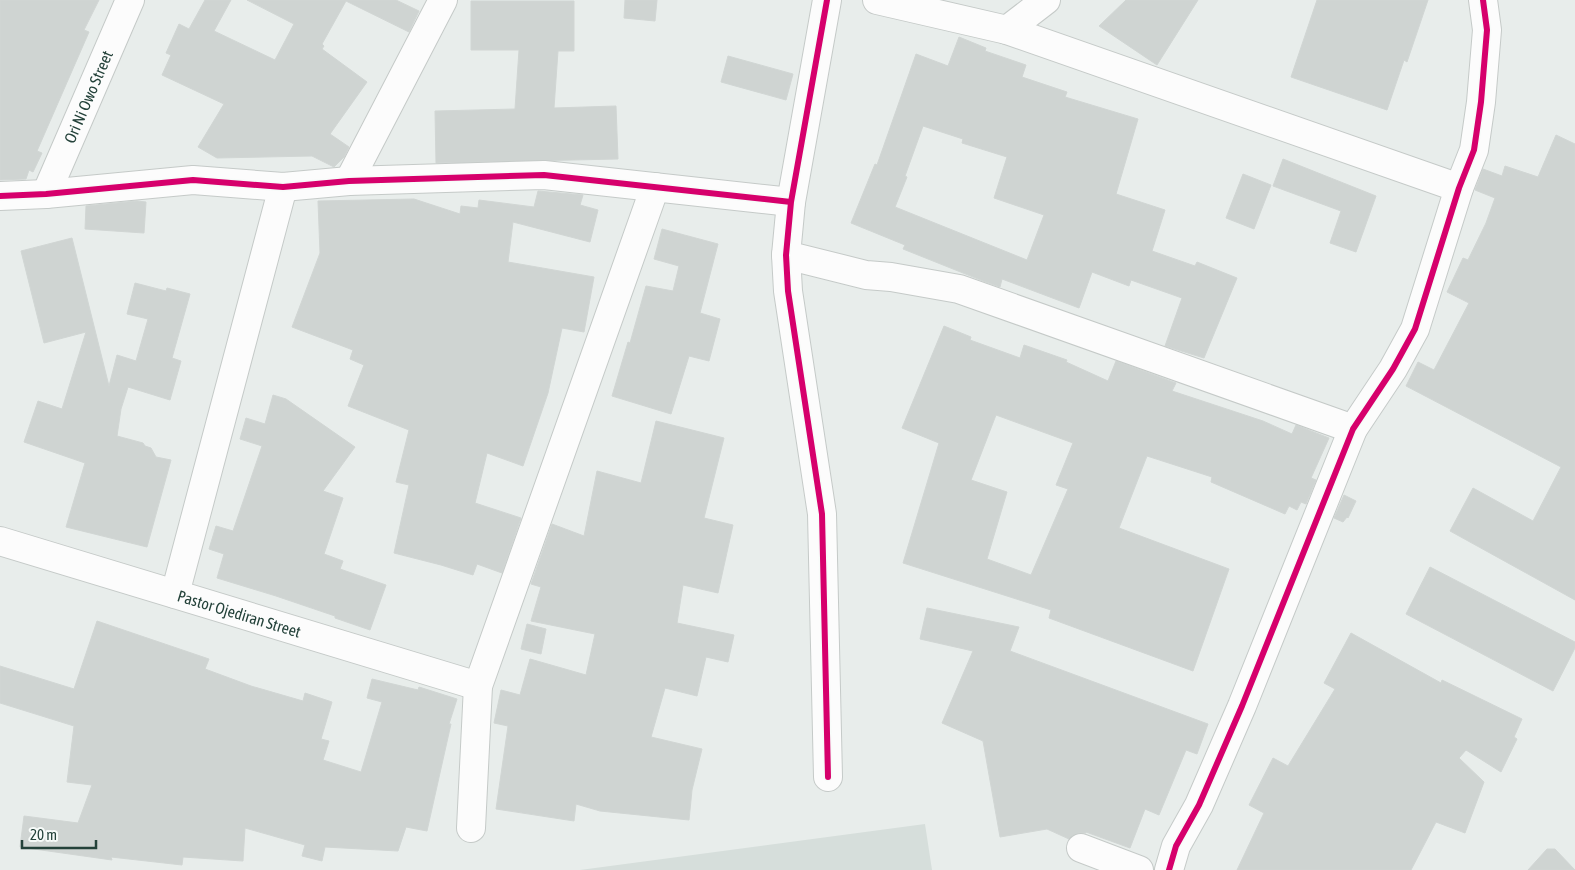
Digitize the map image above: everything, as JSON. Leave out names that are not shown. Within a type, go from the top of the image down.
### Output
[{"type":"street","name":"Ori Ni Owo Street","points":[[46,194],[130,0]]},
{"type":"street","points":[[349,181],[443,0]]},
{"type":"street","points":[[827,0],[791,202],[786,255],[788,292],[822,514],[828,777]]},
{"type":"street","points":[[877,0],[1007,30],[1459,188]]},
{"type":"street","points":[[1007,30],[1046,0]]},
{"type":"street","points":[[1169,870],[1176,846],[1199,805],[1242,706],[1353,429],[1392,369],[1414,329],[1459,188],[1474,150],[1481,102],[1486,30],[1483,0]]},
{"type":"street","points":[[0,196],[46,194],[193,180],[283,187],[349,181],[544,175],[791,202]]},
{"type":"street","points":[[175,594],[283,187]]},
{"type":"street","points":[[471,828],[478,686],[655,187]]},
{"type":"street","points":[[786,255],[866,275],[891,277],[959,289],[1353,429]]},
{"type":"street","name":"Pastor Ojediran Street","points":[[0,541],[478,686]]},
{"type":"street","points":[[1081,848],[1139,870]]},
{"type":"shaded area","points":[[925,824],[932,870],[580,870]]},
{"type":"building","points":[[0,0],[99,0],[84,30],[89,32],[37,151],[42,153],[33,172],[29,170],[26,179],[0,180]]},
{"type":"building","points":[[205,0],[231,0],[214,31],[275,60],[294,24],[247,0],[396,0],[419,11],[409,32],[346,1],[322,44],[324,46],[322,49],[367,82],[330,134],[349,147],[344,157],[334,167],[312,156],[217,158],[198,147],[224,104],[162,75],[171,55],[166,53],[179,24],[189,29]]},
{"type":"building","points":[[625,0],[657,0],[655,21],[624,18]]},
{"type":"building","points":[[1126,0],[1198,0],[1157,65],[1099,26]]},
{"type":"building","points":[[1317,0],[1428,0],[1407,62],[1404,60],[1387,110],[1291,77]]},
{"type":"building","points":[[471,1],[574,1],[574,51],[558,51],[554,108],[616,106],[618,159],[436,163],[435,111],[515,109],[519,50],[471,50]]},
{"type":"building","points":[[959,37],[986,48],[985,51],[1026,65],[1022,77],[1067,92],[1065,97],[1138,119],[1116,194],[1165,210],[1152,251],[1195,266],[1197,262],[1237,278],[1204,358],[1165,346],[1182,298],[1131,280],[1129,286],[1092,272],[1079,308],[1002,279],[1000,287],[983,281],[903,249],[905,245],[851,223],[875,164],[877,165],[916,54],[948,66]],"holes":[[[923,126],[963,139],[962,143],[1007,157],[994,198],[1044,215],[1027,260],[895,207],[907,177],[905,176]]]},
{"type":"building","points":[[728,56],[793,74],[786,100],[721,82]]},
{"type":"building","points":[[1556,135],[1575,144],[1575,600],[1450,531],[1473,488],[1533,521],[1561,467],[1406,386],[1418,362],[1434,370],[1469,303],[1447,292],[1463,258],[1468,260],[1486,223],[1495,198],[1475,190],[1483,169],[1502,176],[1505,166],[1538,177]]},
{"type":"building","points":[[1283,159],[1376,196],[1356,252],[1330,243],[1341,211],[1273,186]]},
{"type":"building","points":[[1243,174],[1271,185],[1254,229],[1226,218]]},
{"type":"building","points":[[538,191],[583,195],[580,205],[598,210],[590,242],[513,222],[508,262],[594,277],[584,332],[562,328],[548,393],[523,466],[487,453],[475,503],[521,518],[502,573],[477,564],[473,575],[394,553],[409,485],[396,482],[409,430],[348,406],[364,365],[350,359],[353,350],[292,327],[320,253],[318,201],[414,199],[460,214],[461,206],[478,208],[479,200],[534,207]]},
{"type":"building","points":[[137,201],[146,202],[144,233],[85,229],[86,206]]},
{"type":"building","points":[[662,229],[718,244],[700,313],[720,319],[709,361],[689,356],[671,414],[612,396],[628,342],[630,343],[646,286],[673,291],[679,266],[654,259]]},
{"type":"building","points":[[72,238],[109,386],[117,355],[136,361],[148,319],[127,314],[135,283],[166,291],[167,288],[190,294],[172,358],[181,361],[170,400],[128,387],[121,409],[117,436],[143,443],[151,448],[156,457],[171,460],[147,547],[66,527],[85,463],[24,442],[38,401],[62,409],[86,332],[44,343],[21,251]]},
{"type":"building","points":[[944,326],[971,337],[970,340],[1020,358],[1024,345],[1067,360],[1066,362],[1108,381],[1116,361],[1176,383],[1172,391],[1263,421],[1292,434],[1296,425],[1329,438],[1311,478],[1316,480],[1306,504],[1301,502],[1297,510],[1289,506],[1285,514],[1211,482],[1212,477],[1147,456],[1119,528],[1229,569],[1193,671],[1049,618],[1051,610],[903,563],[939,443],[902,428]],"holes":[[[996,415],[1073,443],[1056,485],[1068,489],[1031,575],[987,559],[1007,492],[971,480]]]},
{"type":"building","points":[[273,395],[286,399],[355,447],[323,491],[343,498],[324,554],[343,561],[340,569],[386,585],[370,630],[335,618],[335,616],[217,578],[224,554],[209,549],[216,526],[233,531],[262,446],[240,439],[246,418],[265,424]]},
{"type":"building","points":[[656,421],[724,438],[704,518],[733,525],[718,593],[683,585],[677,623],[734,635],[728,662],[706,657],[697,696],[665,688],[651,737],[702,749],[692,790],[689,820],[600,811],[576,804],[574,821],[496,809],[508,726],[494,723],[501,690],[520,695],[530,659],[586,675],[595,634],[531,621],[541,587],[531,584],[552,524],[584,536],[597,471],[641,483]]},
{"type":"building","points":[[1344,495],[1356,501],[1348,518],[1343,522],[1334,518]]},
{"type":"building","points":[[1430,567],[1575,642],[1575,648],[1553,691],[1406,614]]},
{"type":"building","points":[[927,608],[1019,627],[1010,651],[1208,724],[1197,754],[1186,750],[1159,815],[1145,809],[1130,848],[1086,832],[1078,833],[1069,839],[1047,829],[1000,837],[983,741],[942,723],[973,651],[920,639]]},
{"type":"building","points":[[97,621],[209,659],[205,669],[251,686],[303,701],[305,693],[332,702],[321,739],[329,741],[323,760],[361,772],[382,702],[367,698],[372,679],[418,690],[419,687],[457,699],[449,724],[451,724],[427,831],[406,827],[398,851],[325,847],[322,861],[302,856],[305,845],[245,828],[243,861],[183,857],[182,865],[111,857],[112,860],[20,847],[24,816],[78,823],[92,785],[67,782],[74,726],[0,703],[0,666],[74,689]]},
{"type":"building","points":[[527,624],[546,629],[541,654],[521,649]]},
{"type":"building","points":[[1351,633],[1441,683],[1442,680],[1522,719],[1514,737],[1517,739],[1501,772],[1466,750],[1459,758],[1484,782],[1465,833],[1436,822],[1411,870],[1237,870],[1264,813],[1249,805],[1273,758],[1288,766],[1335,689],[1324,683]]},
{"type":"building","points":[[1547,849],[1555,849],[1575,870],[1528,870]]},
{"type":"cycle path","points":[[827,0],[791,202],[786,255],[788,291],[822,514],[828,777]]},
{"type":"cycle path","points":[[1169,870],[1176,846],[1199,805],[1242,706],[1353,429],[1393,369],[1415,329],[1459,188],[1474,150],[1481,102],[1487,30],[1483,0]]},
{"type":"cycle path","points":[[0,196],[46,194],[193,180],[283,187],[349,181],[544,175],[791,202]]}]
